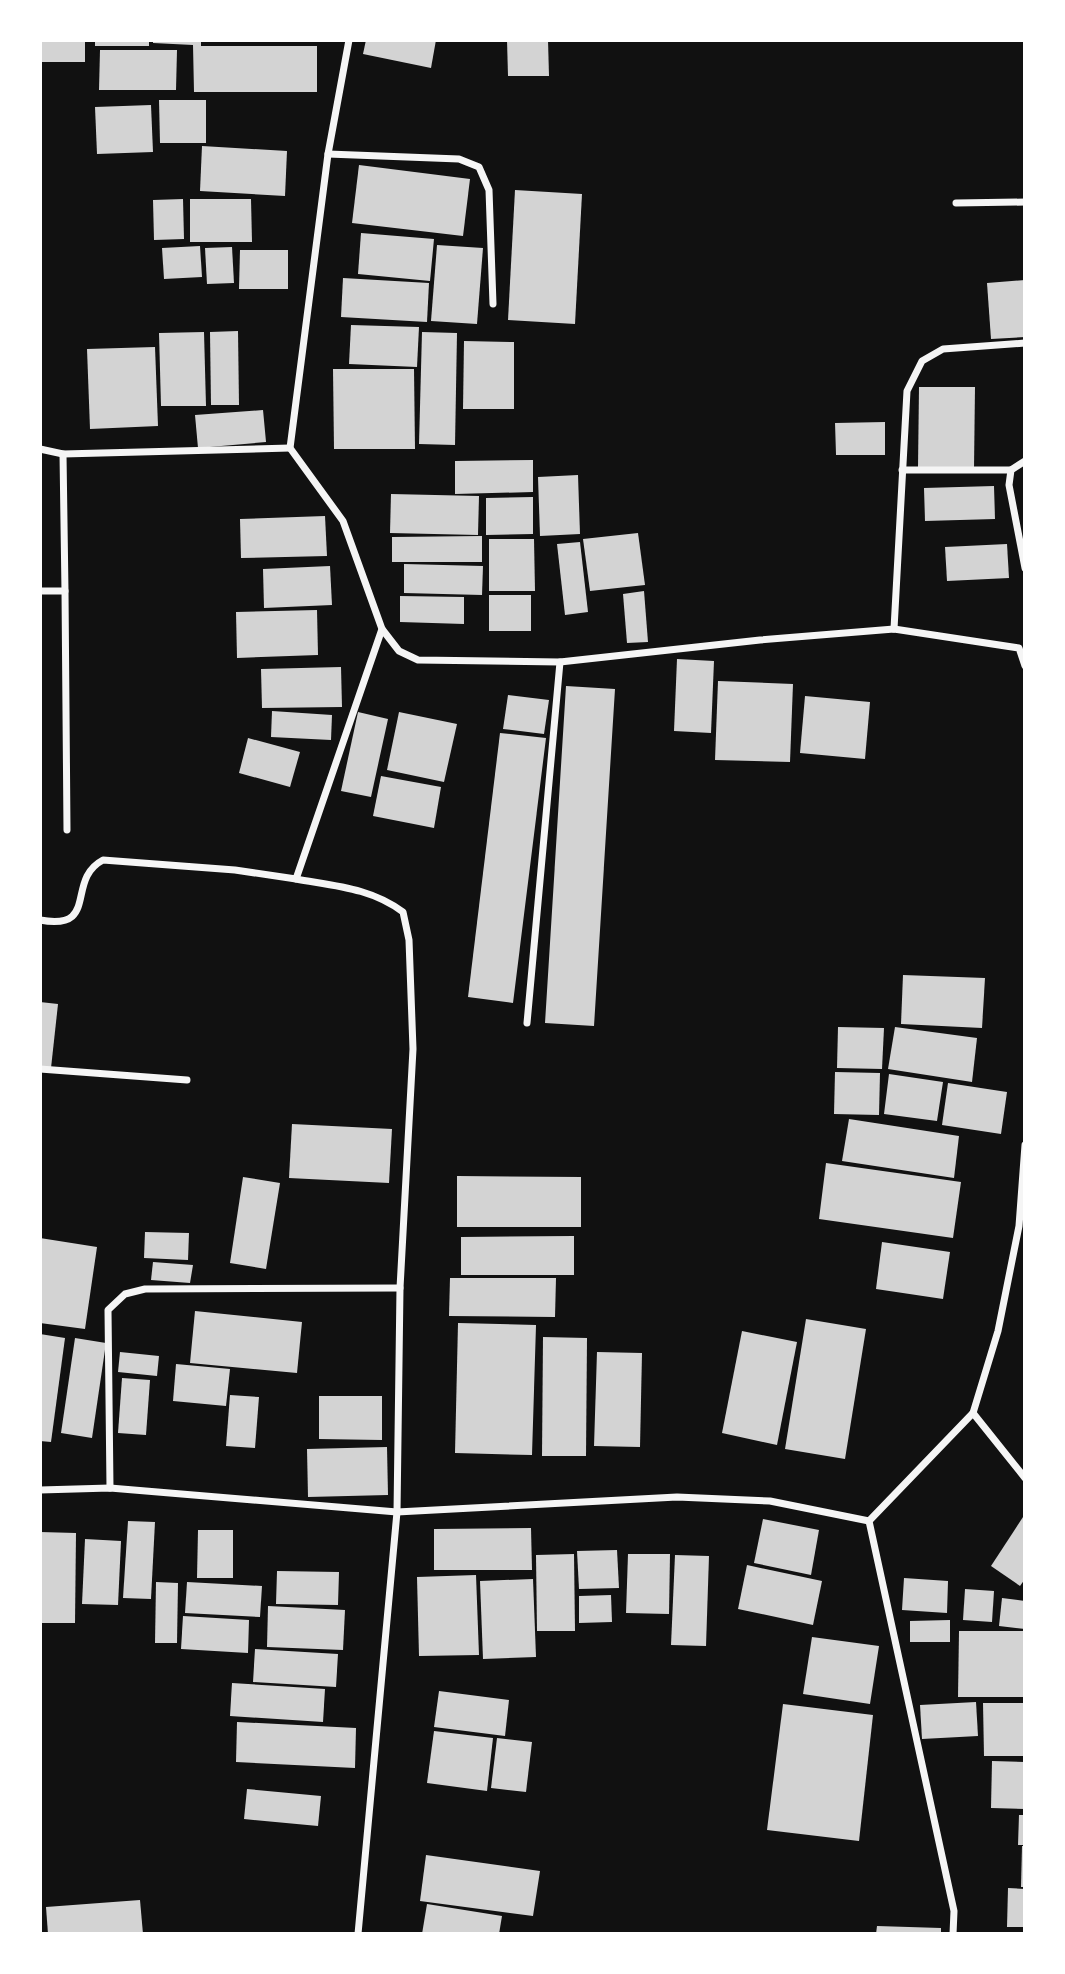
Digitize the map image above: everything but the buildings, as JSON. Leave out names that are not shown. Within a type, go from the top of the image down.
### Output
[{"type":"street","points":[[349,40],[328,153],[290,448],[343,521],[382,629],[399,651],[418,660],[560,662],[760,640],[894,629],[1022,647],[1025,666]]},
{"type":"street","points":[[328,153],[459,159],[479,167],[489,190],[493,304]]},
{"type":"street","points":[[956,203],[1025,202]]},
{"type":"street","points":[[894,629],[907,391],[922,360],[943,349],[1025,344]]},
{"type":"street","points":[[40,449],[63,454],[290,448]]},
{"type":"street","points":[[63,454],[67,830]]},
{"type":"street","points":[[902,470],[1011,470],[1025,461]]},
{"type":"street","points":[[1011,470],[1009,485],[1025,568]]},
{"type":"street","points":[[40,591],[65,591]]},
{"type":"street","points":[[296,879],[382,629]]},
{"type":"street","points":[[527,1023],[560,662]]},
{"type":"street","points":[[40,920],[68,919],[77,912],[87,873],[103,860],[235,870],[296,879],[356,890],[386,899],[403,912],[409,940],[413,1049],[400,1288],[397,1513],[358,1934]]},
{"type":"street","points":[[40,1069],[187,1080]]},
{"type":"street","points":[[869,1521],[973,1413],[998,1331],[1022,1226],[1025,1145]]},
{"type":"street","points":[[110,1488],[108,1310],[125,1294],[145,1289],[400,1288]]},
{"type":"street","points":[[973,1413],[1025,1478]]},
{"type":"street","points":[[40,1490],[110,1488],[397,1513],[677,1497],[770,1500],[869,1521]]},
{"type":"street","points":[[869,1521],[954,1911],[953,1934]]}]
